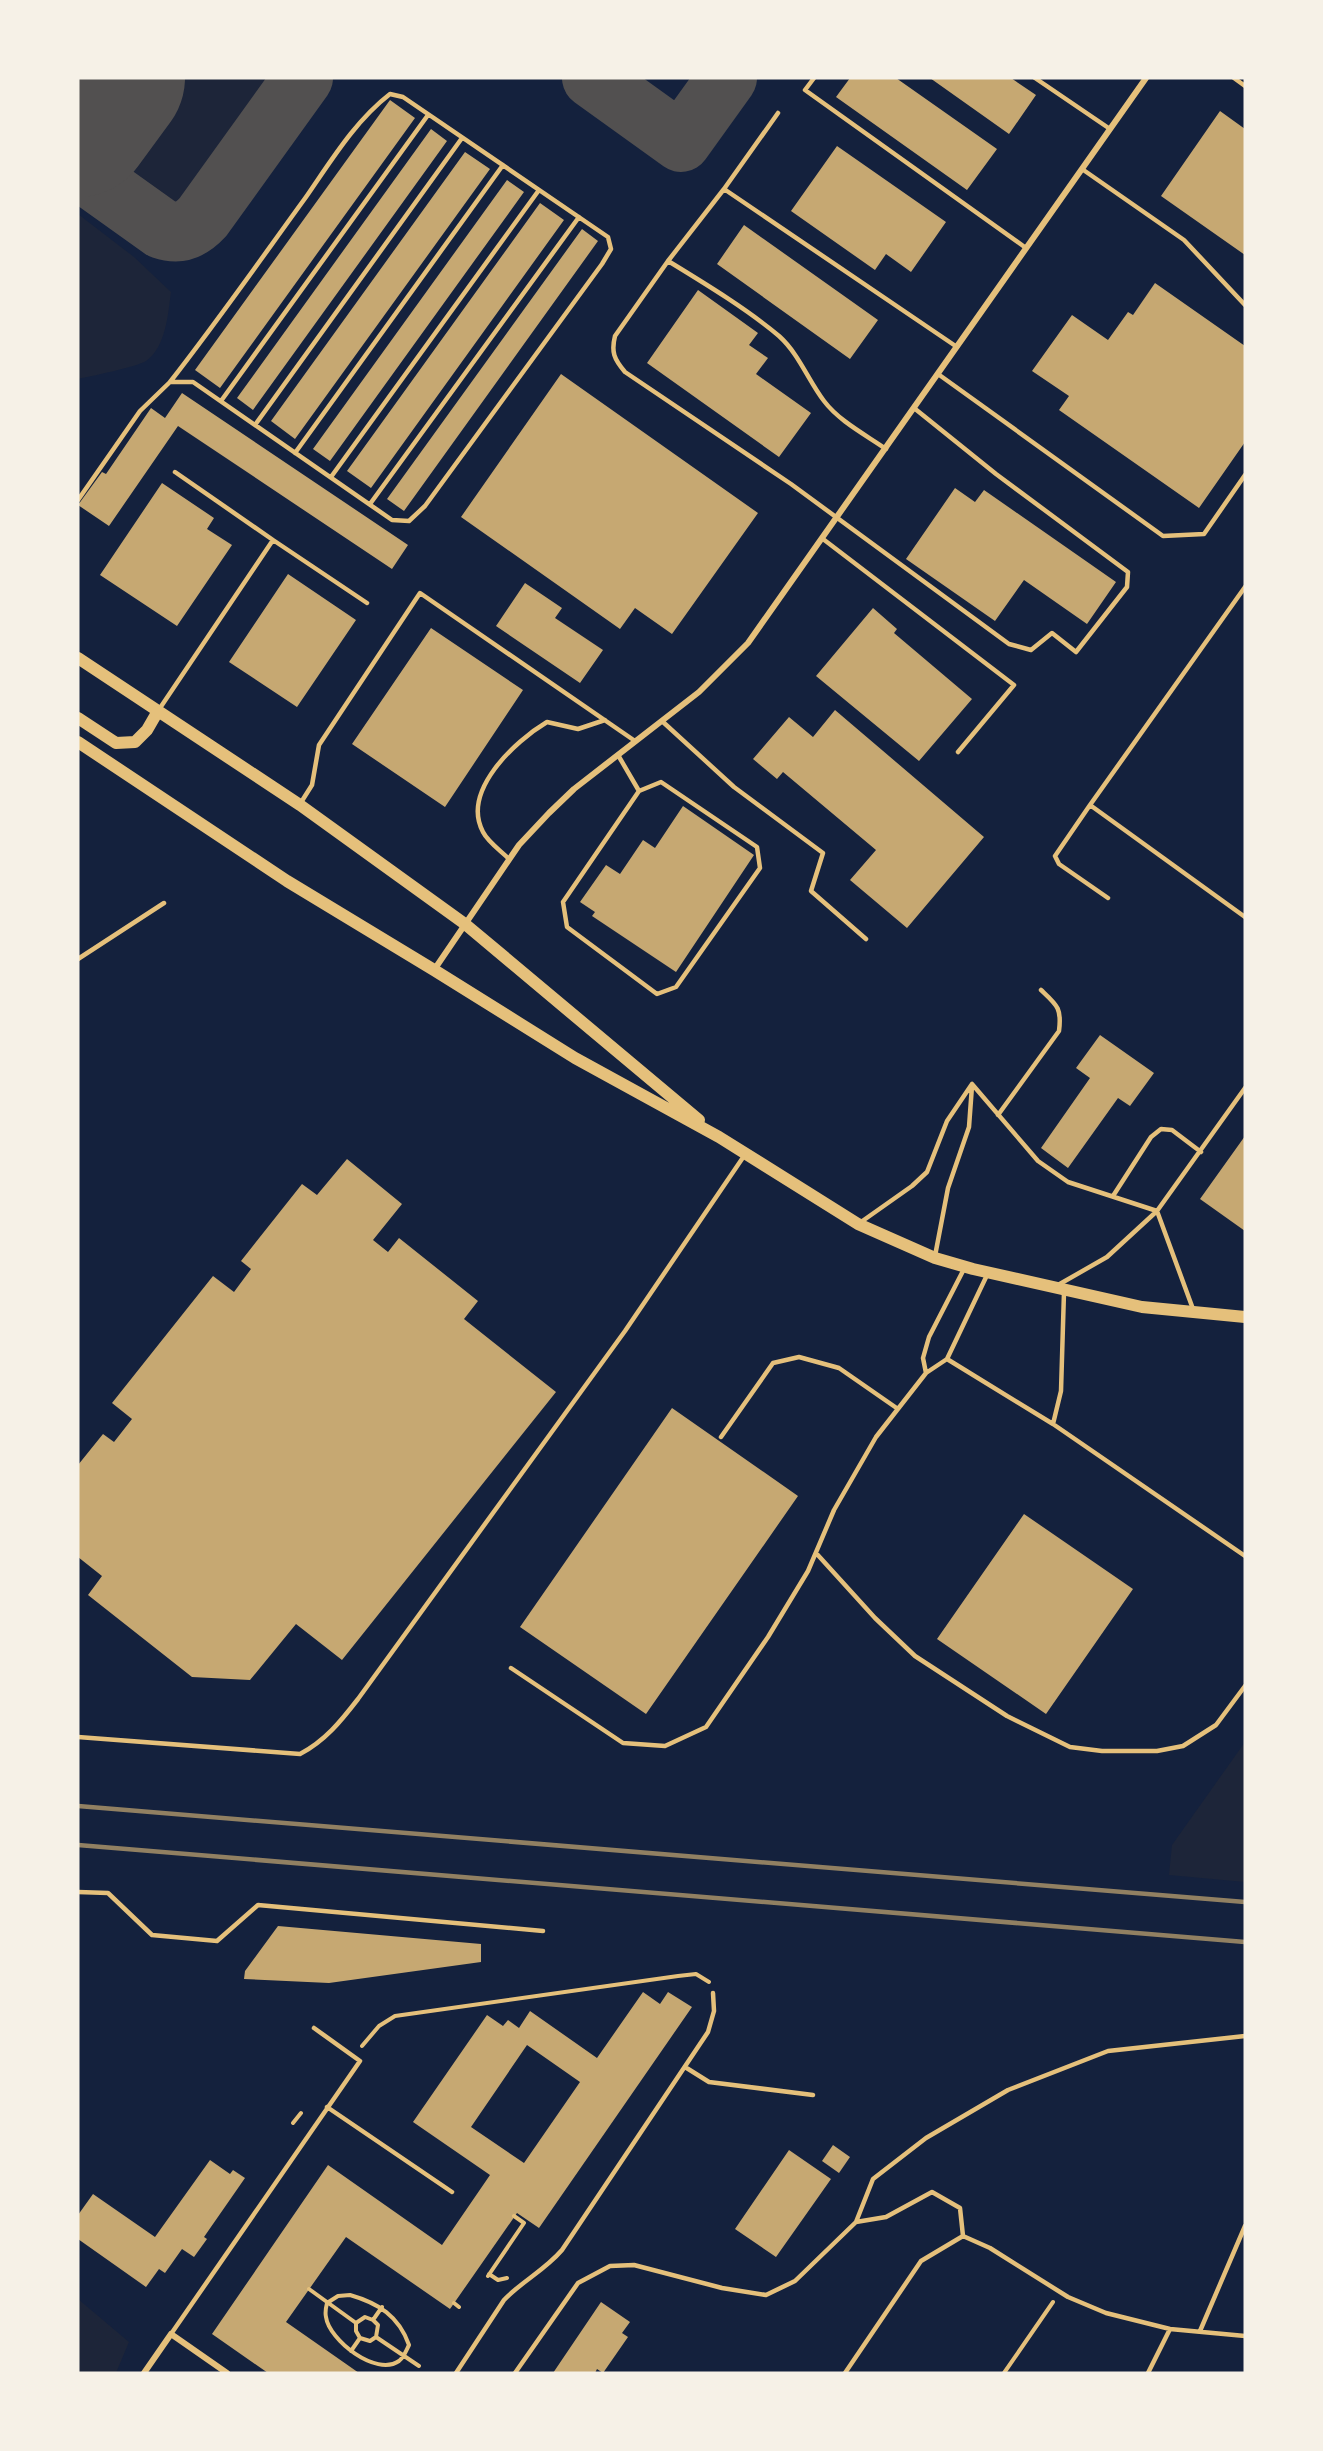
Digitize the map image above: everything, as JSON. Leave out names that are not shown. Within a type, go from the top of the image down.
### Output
[{"type":"main road","points":[[78,658],[300,805],[465,924],[719,1137]]},
{"type":"main road","points":[[78,718],[116,743],[135,742],[147,730],[158,711]]},
{"type":"main road","points":[[78,742],[287,881],[575,1058],[719,1137],[858,1224],[935,1258],[966,1267],[1142,1307],[1245,1317]]},
{"type":"street","points":[[434,970],[509,859],[549,813],[574,789],[699,692],[748,643],[1146,78]]},
{"type":"street","points":[[144,2373],[171,2334],[227,2373]]},
{"type":"lane","points":[[814,78],[806,90],[1026,248]]},
{"type":"lane","points":[[1035,78],[1110,129]]},
{"type":"lane","points":[[1234,78],[1245,86]]},
{"type":"lane","points":[[78,500],[140,411],[170,382],[372,107],[390,94],[403,97],[608,237],[611,249],[602,264],[425,506],[409,521],[392,520],[193,382],[170,382]]},
{"type":"lane","points":[[778,113],[616,333],[611,349],[614,358],[633,377],[837,518],[1009,644],[1031,650],[1052,633],[1076,652],[1127,587],[1128,572],[996,474],[914,408]]},
{"type":"lane","points":[[221,401],[428,115]]},
{"type":"lane","points":[[255,425],[462,138]]},
{"type":"lane","points":[[295,453],[503,165]]},
{"type":"lane","points":[[1082,169],[1184,240],[1245,305]]},
{"type":"lane","points":[[724,189],[957,346]]},
{"type":"lane","points":[[331,477],[539,190]]},
{"type":"lane","points":[[370,504],[579,217]]},
{"type":"lane","points":[[668,261],[779,336],[793,351],[825,403],[886,449]]},
{"type":"lane","points":[[938,374],[1163,536],[1204,534],[1245,475]]},
{"type":"lane","points":[[175,471],[366,603]]},
{"type":"lane","points":[[823,539],[1014,685],[958,752]]},
{"type":"lane","points":[[158,711],[273,540]]},
{"type":"lane","points":[[1108,898],[1059,864],[1055,856],[1245,587]]},
{"type":"lane","points":[[300,805],[312,785],[319,745],[420,593],[635,741]]},
{"type":"lane","points":[[509,859],[484,833],[477,810],[482,788],[500,763],[530,732],[547,722],[578,729],[605,720]]},
{"type":"lane","points":[[663,722],[734,787],[823,853],[811,891],[866,939]]},
{"type":"lane","points":[[618,755],[639,791]]},
{"type":"lane","points":[[661,782],[757,846],[760,868],[676,987],[657,994],[567,927],[562,902],[639,791],[661,782]]},
{"type":"lane","points":[[1090,805],[1245,917]]},
{"type":"lane","points":[[78,959],[164,903]]},
{"type":"lane","points":[[998,1115],[1059,1031],[1061,1015],[1056,1004],[1041,990]]},
{"type":"lane","points":[[972,1084],[1038,1161],[1068,1182],[1157,1212],[1194,1312]]},
{"type":"lane","points":[[858,1224],[912,1186],[927,1172],[947,1121],[972,1084]]},
{"type":"lane","points":[[935,1258],[948,1188],[969,1127],[972,1084]]},
{"type":"lane","points":[[1053,1424],[1061,1391],[1059,1289],[1107,1257],[1157,1212],[1245,1088]]},
{"type":"lane","points":[[1113,1196],[1151,1137],[1161,1129],[1172,1130],[1201,1152]]},
{"type":"lane","points":[[78,1737],[300,1754],[316,1746],[337,1726],[358,1699],[604,1360],[746,1154]]},
{"type":"lane","points":[[926,1373],[922,1358],[929,1336],[966,1267]]},
{"type":"lane","points":[[511,1668],[623,1743],[665,1746],[706,1727],[768,1637],[808,1570],[834,1510],[871,1446],[926,1373],[947,1359],[988,1272]]},
{"type":"lane","points":[[722,1437],[773,1363],[799,1358],[839,1368],[898,1409]]},
{"type":"lane","points":[[947,1359],[1053,1424],[1245,1556]]},
{"type":"lane","points":[[816,1553],[875,1618],[915,1656],[1007,1716],[1070,1747],[1102,1751],[1157,1751],[1183,1746],[1216,1725],[1245,1686]]},
{"type":"lane","points":[[78,1892],[108,1893],[152,1935],[217,1941],[258,1905],[543,1931]]},
{"type":"lane","points":[[456,2373],[504,2300],[513,2290],[549,2266],[562,2250],[708,2032],[714,2011],[713,1993]]},
{"type":"lane","points":[[171,2334],[360,2061],[314,2028]]},
{"type":"lane","points":[[515,2373],[578,2283],[610,2266],[634,2265],[722,2288],[766,2295],[795,2281],[856,2222],[873,2179],[926,2138],[1008,2090],[1108,2051],[1245,2036]]},
{"type":"lane","points":[[685,2067],[709,2082],[813,2095]]},
{"type":"lane","points":[[327,2107],[452,2192]]},
{"type":"lane","points":[[856,2222],[886,2217],[932,2192],[960,2208],[963,2236]]},
{"type":"lane","points":[[1200,2331],[1245,2226]]},
{"type":"lane","points":[[963,2236],[990,2248],[1060,2292],[1106,2313],[1170,2329],[1245,2336]]},
{"type":"lane","points":[[845,2373],[921,2261],[963,2236]]},
{"type":"lane","points":[[1148,2373],[1170,2329]]},
{"type":"path","points":[[361,2048],[379,2026],[395,2016],[696,1974],[712,1985],[713,1993]]},
{"type":"path","points":[[293,2123],[301,2113]]},
{"type":"path","points":[[513,2274],[504,2280],[488,2275],[524,2223],[514,2216]]},
{"type":"path","points":[[309,2289],[356,2323]]},
{"type":"path","points":[[1004,2373],[1060,2292]]},
{"type":"path","points":[[350,2295],[382,2307],[398,2322],[409,2346],[397,2363],[380,2364],[351,2351],[330,2328],[325,2315],[327,2303],[338,2296],[350,2295]]},
{"type":"path","points":[[454,2304],[459,2307]]},
{"type":"path","points":[[373,2320],[382,2307]]},
{"type":"path","points":[[365,2317],[373,2320],[378,2325],[376,2337],[370,2341],[360,2338],[356,2331],[356,2323],[365,2317]]},
{"type":"path","points":[[376,2337],[419,2366]]},
{"type":"path","points":[[351,2351],[360,2338]]},
{"type":"shaded area","points":[[148,78],[287,78],[217,176],[180,215],[132,192],[96,159],[94,153]]},
{"type":"shaded area","points":[[78,214],[134,257],[171,292],[165,330],[153,355],[146,361],[133,366],[78,379]]},
{"type":"shaded area","points":[[1245,1742],[1245,1882],[1169,1875],[1172,1845]]},
{"type":"shaded area","points":[[78,2299],[129,2342],[116,2373],[78,2373]]},
{"type":"building","points":[[850,78],[896,78],[997,149],[967,190],[836,97]]},
{"type":"building","points":[[930,78],[1011,78],[1036,95],[1009,134]]},
{"type":"building","points":[[390,100],[415,118],[220,388],[195,370]]},
{"type":"building","points":[[1220,111],[1245,129],[1245,255],[1161,196]]},
{"type":"building","points":[[431,129],[447,141],[253,410],[237,398]]},
{"type":"building","points":[[837,146],[946,222],[911,272],[886,254],[875,270],[791,211]]},
{"type":"building","points":[[465,152],[490,169],[295,439],[271,421]]},
{"type":"building","points":[[507,180],[524,192],[330,461],[313,449]]},
{"type":"building","points":[[540,203],[564,220],[371,488],[347,471]]},
{"type":"building","points":[[744,225],[878,320],[850,359],[717,264]]},
{"type":"building","points":[[582,229],[598,241],[404,511],[387,499]]},
{"type":"building","points":[[1155,283],[1245,346],[1245,442],[1199,508],[1059,410],[1069,396],[1032,371],[1072,315],[1108,340],[1128,312],[1133,315]]},
{"type":"building","points":[[698,290],[758,333],[749,345],[768,358],[756,374],[811,413],[779,457],[647,363]]},
{"type":"building","points":[[561,374],[758,513],[672,634],[635,608],[620,629],[461,517]]},
{"type":"building","points":[[182,393],[408,545],[392,569],[178,426],[109,526],[78,505],[102,472],[106,474],[151,408],[165,418]]},
{"type":"building","points":[[162,483],[214,518],[207,529],[232,545],[177,626],[100,575]]},
{"type":"building","points":[[955,488],[975,502],[984,490],[1116,582],[1087,624],[1024,580],[995,621],[906,559]]},
{"type":"building","points":[[288,574],[356,620],[297,707],[229,662]]},
{"type":"building","points":[[525,583],[562,608],[555,618],[603,650],[580,683],[496,626]]},
{"type":"building","points":[[873,608],[897,629],[894,633],[972,699],[919,761],[816,676]]},
{"type":"building","points":[[431,628],[523,690],[445,807],[352,744]]},
{"type":"building","points":[[835,710],[984,837],[907,928],[850,880],[876,850],[783,772],[777,779],[753,759],[789,717],[813,737]]},
{"type":"building","points":[[683,806],[754,855],[676,972],[592,916],[595,912],[580,902],[606,865],[620,874],[643,840],[655,848]]},
{"type":"building","points":[[1100,1035],[1154,1073],[1130,1106],[1118,1098],[1068,1168],[1041,1148],[1090,1078],[1076,1068]]},
{"type":"building","points":[[1245,1136],[1245,1231],[1200,1199]]},
{"type":"building","points":[[347,1159],[402,1204],[373,1240],[388,1252],[399,1238],[478,1301],[464,1319],[556,1392],[342,1660],[296,1624],[250,1680],[192,1677],[88,1595],[102,1576],[78,1557],[78,1465],[103,1434],[114,1442],[132,1419],[112,1403],[213,1276],[234,1292],[251,1269],[241,1261],[302,1184],[317,1195]]},
{"type":"building","points":[[672,1408],[798,1496],[646,1714],[520,1627]]},
{"type":"building","points":[[1024,1514],[1133,1589],[1046,1714],[937,1639]]},
{"type":"building","points":[[278,1926],[481,1944],[481,1962],[329,1983],[244,1979],[245,1971]]},
{"type":"building","points":[[643,1992],[660,2004],[668,1992],[692,2007],[539,2228],[517,2213],[450,2309],[346,2237],[286,2322],[359,2373],[268,2373],[212,2334],[328,2165],[442,2245],[490,2175],[413,2122],[487,2015],[503,2026],[508,2020],[519,2028],[530,2011],[597,2058]],"holes":[[[527,2045],[580,2082],[524,2163],[471,2127]]]},
{"type":"building","points":[[833,2145],[850,2157],[839,2173],[822,2161]]},
{"type":"building","points":[[789,2150],[831,2179],[776,2257],[735,2229]]},
{"type":"building","points":[[210,2160],[230,2174],[233,2170],[245,2178],[204,2237],[207,2239],[194,2257],[182,2249],[165,2273],[159,2269],[146,2287],[78,2239],[78,2215],[93,2194],[155,2237]]},
{"type":"building","points":[[601,2302],[630,2322],[622,2333],[628,2337],[603,2373],[597,2369],[595,2373],[553,2373]]},
{"type":"taxiway","points":[[78,169],[162,229],[185,230],[203,217],[303,78]]},
{"type":"taxiway","points":[[592,78],[681,142],[727,78]]},
{"type":"runway","points":[[78,123],[111,78]]},
{"type":"railway","points":[[78,1806],[1245,1902]]},
{"type":"railway","points":[[78,1845],[1245,1942]]}]
